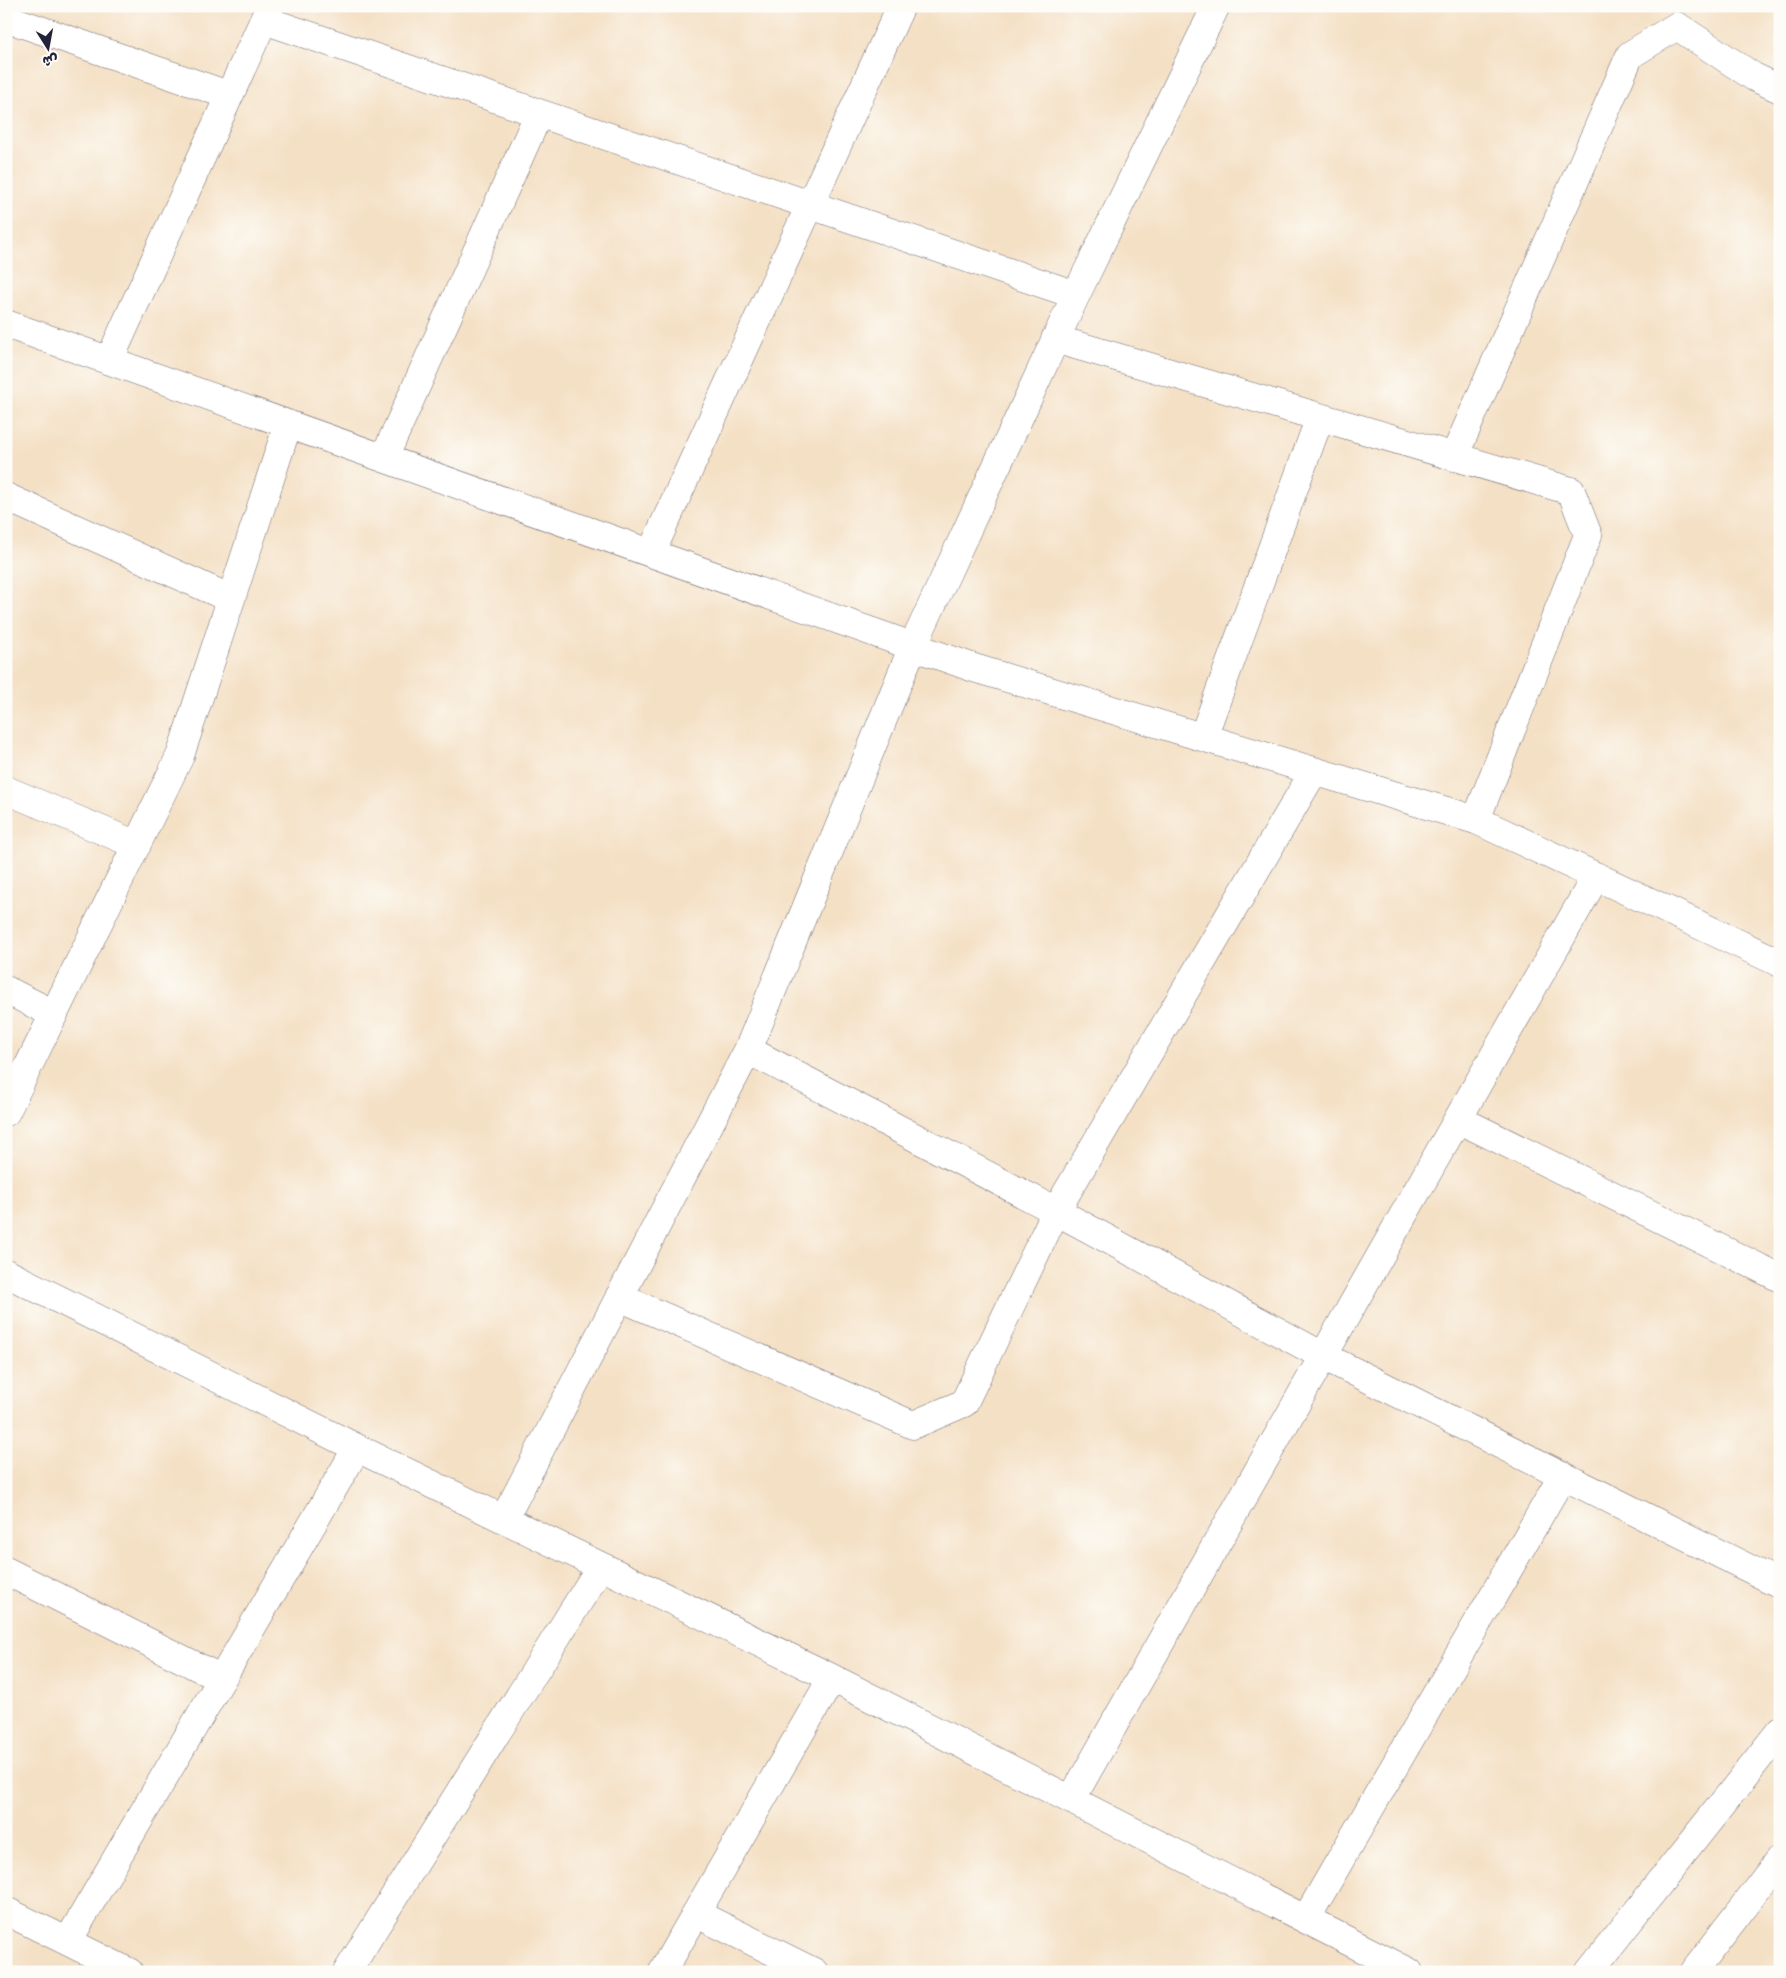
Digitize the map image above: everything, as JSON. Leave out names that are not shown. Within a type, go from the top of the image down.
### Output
[{"type":"street","points":[[651,553],[812,206],[902,6]]},
{"type":"street","points":[[504,1519],[748,1050],[913,646],[1055,339],[1216,6]]},
{"type":"street","points":[[109,361],[228,95],[267,13],[539,113],[1076,295]]},
{"type":"street","points":[[6,18],[228,95]]},
{"type":"street","points":[[1454,457],[1630,55],[1677,26],[1754,77],[1780,89]]},
{"type":"street","points":[[384,458],[539,113]]},
{"type":"street","points":[[6,324],[974,668],[1476,820],[1780,963]]},
{"type":"street","points":[[1055,339],[1571,491],[1588,535],[1476,820]]},
{"type":"street","points":[[1203,737],[1320,417]]},
{"type":"street","points":[[6,1112],[180,756],[288,424]]},
{"type":"street","points":[[6,497],[231,600]]},
{"type":"street","points":[[619,1297],[913,1425],[964,1403],[1056,1211],[1314,771]]},
{"type":"street","points":[[6,790],[137,844]]},
{"type":"street","points":[[1071,1800],[1596,876]]},
{"type":"street","points":[[6,990],[54,1014]]},
{"type":"street","points":[[748,1050],[1056,1211],[1323,1356],[1780,1584]]},
{"type":"street","points":[[1458,1119],[1780,1278]]},
{"type":"street","points":[[6,1273],[357,1448],[832,1678],[1409,1972]]},
{"type":"street","points":[[68,1941],[357,1448]]},
{"type":"street","points":[[1306,1919],[1563,1475]]},
{"type":"street","points":[[347,1972],[600,1566]]},
{"type":"street","points":[[6,1571],[222,1679]]},
{"type":"street","points":[[662,1972],[832,1678]]},
{"type":"street","points":[[1589,1972],[1780,1731]]},
{"type":"street","points":[[1693,1972],[1780,1859]]},
{"type":"street","points":[[6,1911],[129,1972]]},
{"type":"street","points":[[697,1914],[814,1972]]}]
